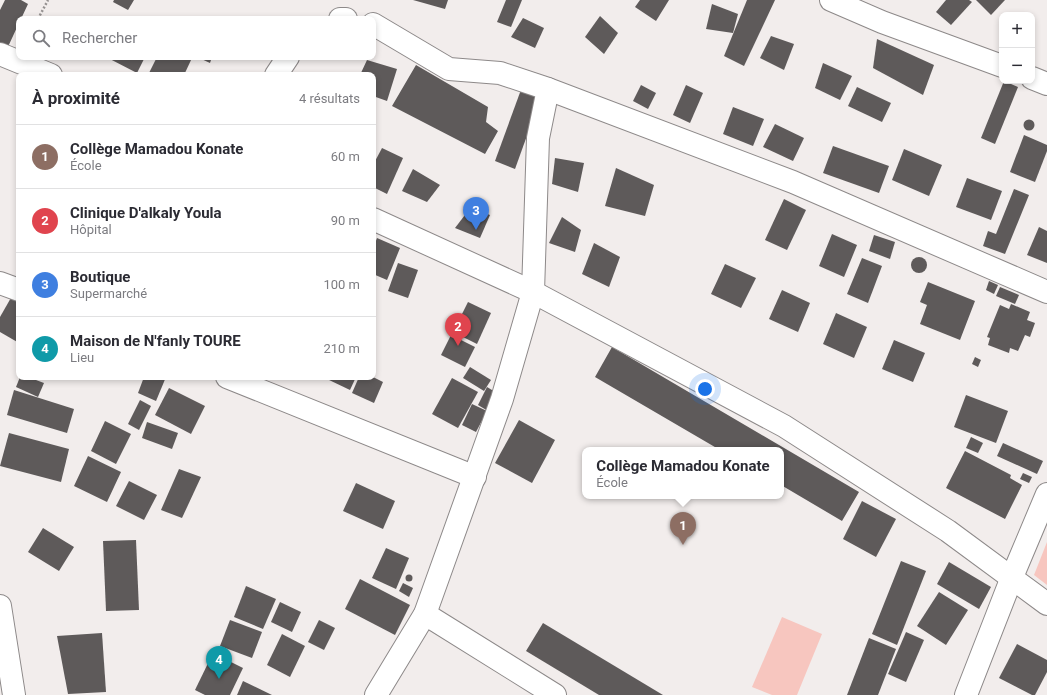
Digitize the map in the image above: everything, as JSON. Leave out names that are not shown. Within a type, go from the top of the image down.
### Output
[{"type":"street","points":[[831,0],[882,22],[999,65]]},
{"type":"street","points":[[376,26],[449,69],[500,73],[548,90],[793,182],[1047,292]]},
{"type":"street","points":[[0,54],[44,72]]},
{"type":"street","points":[[278,72],[286,60]]},
{"type":"street","points":[[1035,79],[1047,84]]},
{"type":"street","points":[[376,695],[425,614],[502,399],[533,292],[538,138],[548,90]]},
{"type":"street","points":[[376,220],[533,292],[784,426],[948,530],[1047,604]]},
{"type":"street","points":[[0,283],[16,289]]},
{"type":"street","points":[[235,380],[475,476]]},
{"type":"street","points":[[966,695],[1012,577],[1047,494]]},
{"type":"street","points":[[0,606],[14,695]]},
{"type":"street","points":[[425,614],[555,695]]},
{"type":"path","points":[[40,16],[48,0]]},
{"type":"shaded area","points":[[1047,542],[1047,585],[1034,575]]},
{"type":"shaded area","points":[[782,617],[822,634],[797,695],[772,695],[752,687]]},
{"type":"building","points":[[5,0],[21,0],[28,4],[22,16],[16,16],[16,30],[7,49],[0,46],[0,10]]},
{"type":"building","points":[[114,0],[134,0],[128,10],[113,2]]},
{"type":"building","points":[[413,0],[448,0],[445,9]]},
{"type":"building","points":[[506,0],[522,0],[511,27],[497,22]]},
{"type":"building","points":[[640,0],[669,0],[656,21],[635,7]]},
{"type":"building","points":[[747,0],[775,0],[744,66],[724,56]]},
{"type":"building","points":[[946,0],[969,0],[972,2],[951,25],[936,12]]},
{"type":"building","points":[[976,0],[1005,0],[991,15]]},
{"type":"building","points":[[712,4],[738,14],[733,33],[706,29]]},
{"type":"building","points":[[600,16],[618,33],[604,54],[585,37]]},
{"type":"building","points":[[523,18],[544,28],[535,48],[511,37]]},
{"type":"building","points":[[771,36],[794,44],[784,70],[760,58]]},
{"type":"building","points":[[877,39],[934,65],[923,95],[873,68]]},
{"type":"building","points":[[112,60],[144,60],[138,72]]},
{"type":"building","points":[[156,60],[191,60],[185,72],[150,72]]},
{"type":"building","points":[[204,60],[211,60],[210,63]]},
{"type":"building","points":[[367,60],[397,69],[387,101],[376,97],[376,72],[361,72]]},
{"type":"building","points":[[823,63],[852,76],[840,100],[815,88]]},
{"type":"building","points":[[416,65],[488,107],[486,122],[498,131],[485,154],[392,106]]},
{"type":"building","points":[[1003,84],[1011,84],[1018,87],[995,144],[981,138]]},
{"type":"building","points":[[641,85],[656,93],[648,109],[633,101]]},
{"type":"building","points":[[686,85],[703,93],[690,123],[673,115]]},
{"type":"building","points":[[522,87],[542,94],[515,169],[495,161]]},
{"type":"building","points":[[857,87],[891,103],[882,122],[848,106]]},
{"type":"building","points":[[733,107],[764,119],[753,146],[723,134]]},
{"type":"building","points":[[1029,119],[1033,121],[1035,125],[1033,129],[1029,131],[1025,129],[1023,125],[1025,121]]},
{"type":"building","points":[[775,124],[804,138],[793,161],[763,147]]},
{"type":"building","points":[[1024,135],[1047,145],[1047,151],[1035,182],[1010,172]]},
{"type":"building","points":[[833,146],[889,166],[879,193],[823,173]]},
{"type":"building","points":[[382,148],[403,158],[387,194],[376,188],[376,159]]},
{"type":"building","points":[[904,149],[942,165],[929,196],[892,180]]},
{"type":"building","points":[[555,158],[584,163],[578,192],[552,184]]},
{"type":"building","points":[[616,168],[654,185],[645,216],[605,206]]},
{"type":"building","points":[[413,169],[440,185],[427,202],[402,191]]},
{"type":"building","points":[[967,178],[1002,191],[991,220],[956,207]]},
{"type":"building","points":[[1014,189],[1029,195],[1005,254],[983,246],[988,231],[996,234]]},
{"type":"building","points":[[784,199],[806,210],[787,250],[765,240]]},
{"type":"building","points":[[471,207],[490,215],[480,238],[455,228]]},
{"type":"building","points":[[562,217],[581,230],[575,252],[549,243]]},
{"type":"building","points":[[1039,227],[1047,231],[1047,263],[1027,255]]},
{"type":"building","points":[[832,234],[857,245],[844,277],[819,266]]},
{"type":"building","points":[[874,235],[895,242],[890,259],[869,251]]},
{"type":"building","points":[[377,238],[400,248],[387,280],[376,275]]},
{"type":"building","points":[[594,243],[620,257],[609,287],[582,274]]},
{"type":"building","points":[[916,257],[922,257],[927,262],[925,271],[922,273],[916,273],[911,268],[911,262]]},
{"type":"building","points":[[862,258],[882,266],[868,303],[847,294]]},
{"type":"building","points":[[398,263],[418,270],[408,298],[388,291]]},
{"type":"building","points":[[725,264],[756,278],[741,308],[711,294]]},
{"type":"building","points":[[989,281],[998,285],[994,294],[986,290]]},
{"type":"building","points":[[928,282],[975,301],[960,340],[920,324],[927,305],[920,302]]},
{"type":"building","points":[[1000,287],[1019,295],[1015,304],[996,296]]},
{"type":"building","points":[[782,290],[810,303],[798,332],[769,319]]},
{"type":"building","points":[[12,296],[16,298],[16,341],[0,332],[0,317]]},
{"type":"building","points":[[468,302],[491,313],[477,344],[453,332]]},
{"type":"building","points":[[1011,304],[1030,312],[1027,320],[1035,323],[1030,337],[1025,335],[1018,351],[1010,348],[1009,353],[988,345],[990,338],[987,337],[1000,305],[1009,309]]},
{"type":"building","points":[[836,313],[867,327],[854,358],[823,344]]},
{"type":"building","points":[[451,335],[475,347],[465,367],[441,355]]},
{"type":"building","points":[[894,340],[925,353],[913,382],[882,369]]},
{"type":"building","points":[[612,347],[782,447],[715,447],[595,377]]},
{"type":"building","points":[[975,357],[981,360],[978,367],[972,364]]},
{"type":"building","points":[[470,367],[491,380],[484,391],[463,378]]},
{"type":"building","points":[[376,378],[383,382],[374,403],[352,393],[358,380],[376,380]]},
{"type":"building","points":[[452,378],[478,392],[458,428],[432,414]]},
{"type":"building","points":[[19,380],[36,380],[44,383],[38,397],[16,387]]},
{"type":"building","points":[[143,380],[165,380],[156,401],[138,393]]},
{"type":"building","points":[[329,380],[355,380],[350,390]]},
{"type":"building","points":[[487,387],[497,393],[488,411],[478,405]]},
{"type":"building","points":[[169,388],[205,406],[191,434],[155,415]]},
{"type":"building","points":[[14,390],[74,409],[67,433],[7,415]]},
{"type":"building","points":[[966,395],[1008,411],[996,443],[954,427]]},
{"type":"building","points":[[140,400],[151,406],[139,430],[128,424]]},
{"type":"building","points":[[472,404],[487,411],[476,432],[462,425]]},
{"type":"building","points":[[519,420],[555,440],[532,483],[495,463]]},
{"type":"building","points":[[105,421],[131,434],[116,464],[91,451]]},
{"type":"building","points":[[147,422],[178,433],[172,449],[142,438]]},
{"type":"building","points":[[9,433],[69,449],[61,482],[0,466]]},
{"type":"building","points":[[971,437],[983,443],[978,453],[966,448]]},
{"type":"building","points":[[1003,443],[1043,461],[1037,474],[997,456]]},
{"type":"building","points":[[784,448],[859,492],[842,521],[784,487]]},
{"type":"building","points":[[965,451],[1011,475],[1010,478],[1022,485],[1005,519],[946,488]]},
{"type":"building","points":[[88,456],[121,472],[107,502],[74,486]]},
{"type":"building","points":[[179,469],[201,477],[182,518],[161,510]]},
{"type":"building","points":[[1023,473],[1032,477],[1029,483],[1020,479]]},
{"type":"building","points":[[129,481],[157,495],[144,520],[116,506]]},
{"type":"building","points":[[356,483],[395,501],[383,529],[343,511]]},
{"type":"building","points":[[862,501],[896,519],[876,557],[843,539]]},
{"type":"building","points":[[43,528],[74,547],[59,571],[28,552]]},
{"type":"building","points":[[136,540],[139,610],[106,611],[103,541]]},
{"type":"building","points":[[386,548],[409,558],[396,589],[372,578]]},
{"type":"building","points":[[901,561],[926,571],[897,645],[872,634]]},
{"type":"building","points":[[949,562],[991,587],[979,609],[937,584]]},
{"type":"building","points":[[409,574],[412,575],[412,581],[409,582],[406,581],[405,578],[406,575]]},
{"type":"building","points":[[360,579],[410,605],[395,635],[345,609]]},
{"type":"building","points":[[403,583],[413,588],[409,597],[399,591]]},
{"type":"building","points":[[246,586],[276,599],[263,629],[234,617]]},
{"type":"building","points":[[939,592],[968,610],[946,645],[917,626]]},
{"type":"building","points":[[280,602],[301,612],[292,632],[271,622]]},
{"type":"building","points":[[230,620],[262,632],[252,658],[220,646]]},
{"type":"building","points":[[319,620],[335,628],[324,650],[308,642]]},
{"type":"building","points":[[543,623],[663,695],[599,695],[526,651]]},
{"type":"building","points":[[906,632],[924,640],[906,682],[888,674]]},
{"type":"building","points":[[102,633],[106,692],[68,694],[57,636]]},
{"type":"building","points":[[282,634],[305,646],[290,677],[267,665]]},
{"type":"building","points":[[869,638],[896,649],[878,695],[847,695]]},
{"type":"building","points":[[1017,644],[1047,660],[1047,672],[1035,695],[1032,695],[999,678]]},
{"type":"building","points":[[213,653],[243,668],[230,695],[205,695],[195,690]]},
{"type":"building","points":[[243,681],[272,695],[237,695]]},
{"type":"place","name":"Boutique","points":[[476,230]]},
{"type":"place","name":"Clinique D'alkaly Youla","points":[[458,346]]},
{"type":"place","name":"Collège Mamadou Konate","points":[[683,545]]},
{"type":"place","name":"Maison de N'fanly TOURE","points":[[219,679]]}]
